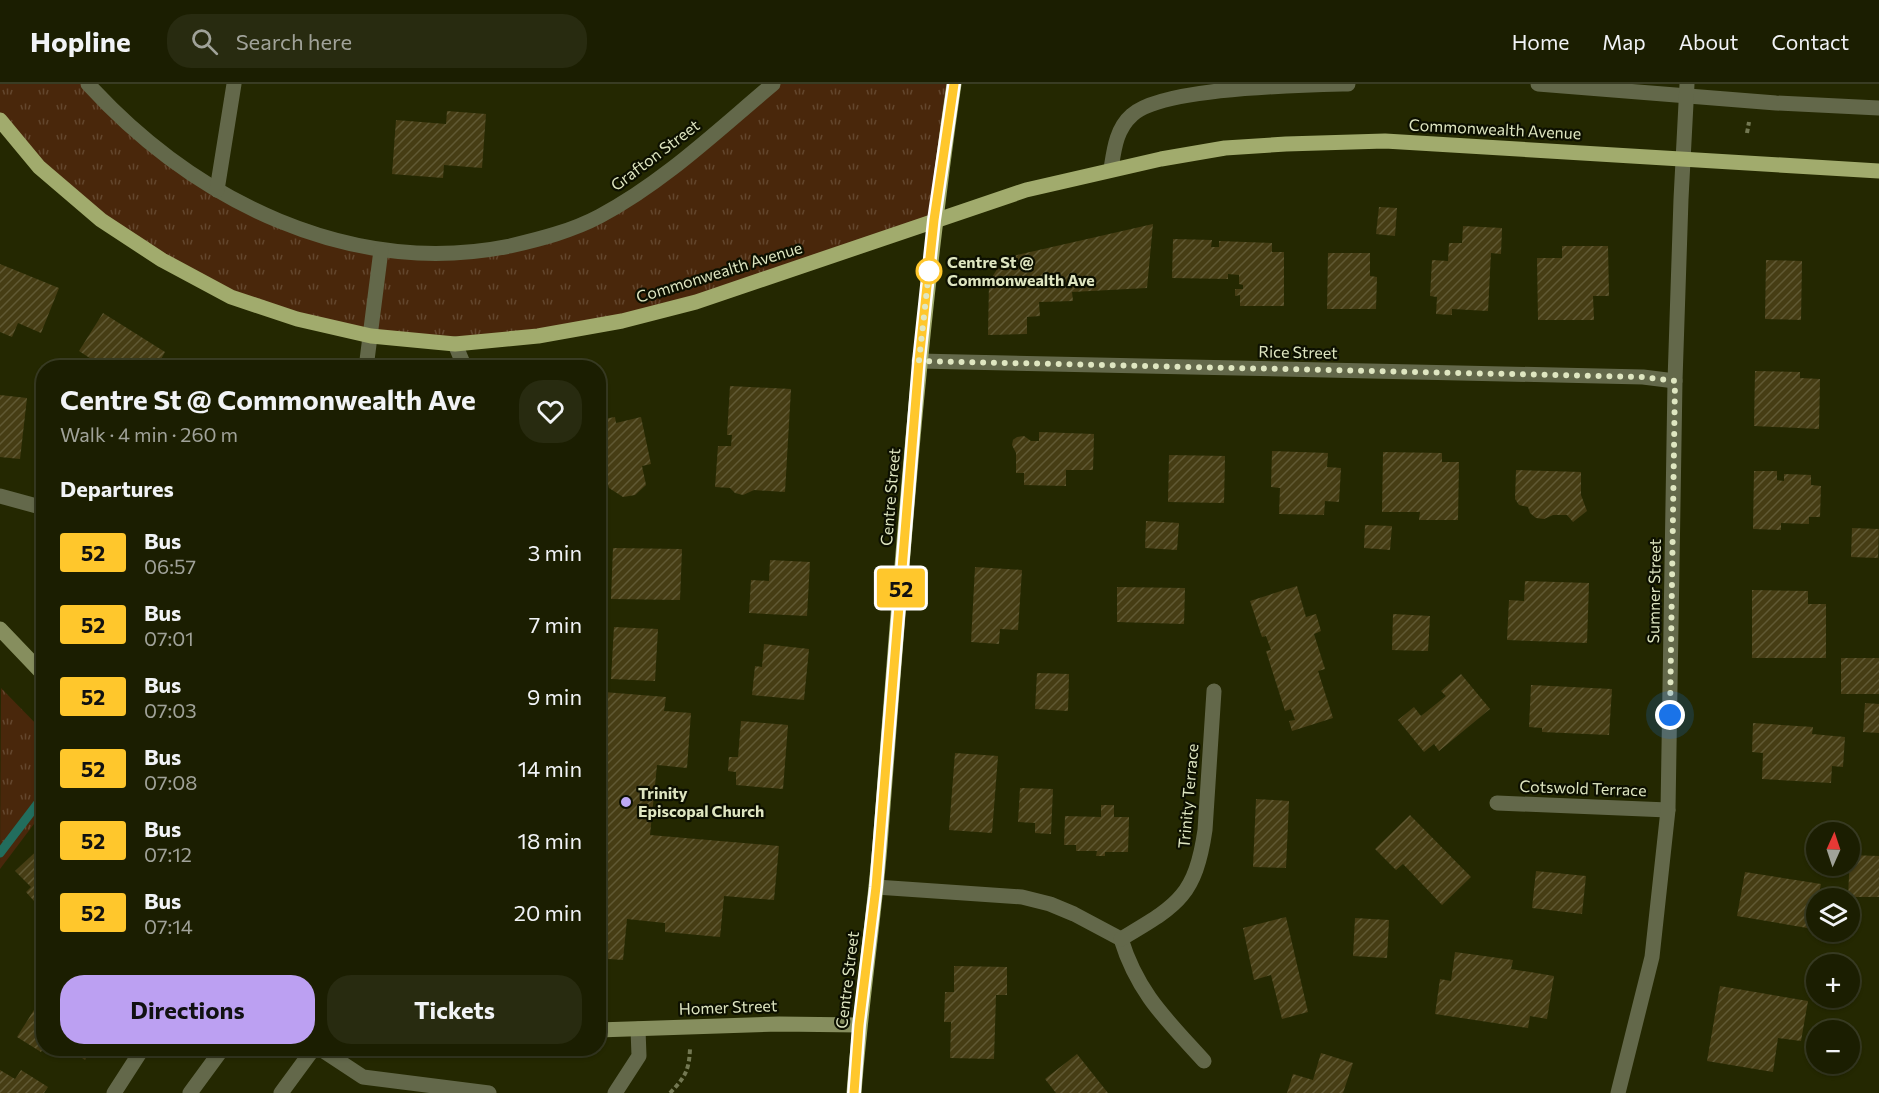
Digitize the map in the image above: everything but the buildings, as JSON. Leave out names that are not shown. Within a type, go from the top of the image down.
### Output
[{"type":"main road","name":"Centre Street","points":[[854,1093],[859,1025],[876,887],[919,361],[934,220],[954,84]]},
{"type":"main road","name":"Commonwealth Avenue","points":[[0,120],[39,166],[101,220],[162,260],[231,297],[297,319],[371,336],[455,344],[538,336],[622,321],[696,302],[1026,190],[1111,169],[1225,148],[1365,140],[1879,171]]},
{"type":"street","points":[[88,84],[114,112],[165,154],[217,190],[264,216],[319,235],[381,250],[367,360]]},
{"type":"street","points":[[217,190],[234,84]]},
{"type":"street","name":"Grafton Street","points":[[381,250],[455,254],[520,244],[567,231],[599,217],[661,177],[773,84]]},
{"type":"street","points":[[1111,169],[1115,144],[1122,127],[1133,114],[1149,105],[1170,99],[1228,91],[1348,84]]},
{"type":"street","points":[[1538,84],[1686,90],[1879,108]]},
{"type":"street","name":"Sumner Street","points":[[1618,1093],[1652,957],[1668,810],[1675,381],[1686,90]]},
{"type":"street","points":[[455,344],[462,360]]},
{"type":"street","name":"Rice Street","points":[[919,361],[1643,377],[1675,381]]},
{"type":"street","points":[[0,496],[36,506]]},
{"type":"street","points":[[0,629],[36,665]]},
{"type":"street","name":"Trinity Terrace","points":[[1121,939],[1165,913],[1183,897],[1195,873],[1202,853],[1205,830],[1214,691]]},
{"type":"street","name":"Cotswold Terrace","points":[[1497,803],[1668,810]]},
{"type":"street","points":[[876,887],[1022,897],[1050,904],[1074,914],[1121,939],[1139,984],[1155,1007],[1204,1061]]},
{"type":"street","name":"Homer Street","points":[[606,1030],[779,1023],[859,1025]]},
{"type":"street","points":[[615,1093],[639,1056],[638,1029]]},
{"type":"street","points":[[114,1093],[138,1056]]},
{"type":"street","points":[[190,1093],[217,1056]]},
{"type":"street","points":[[281,1093],[308,1056]]},
{"type":"street","points":[[331,1056],[363,1077],[489,1093]]},
{"type":"path","points":[[670,1093],[689,1068],[692,1026]]},
{"type":"green space","points":[[0,84],[88,84],[217,190],[319,235],[455,254],[599,217],[773,84],[954,84],[934,220],[696,302],[455,344],[371,336],[231,297],[101,220],[0,120]]},
{"type":"green space","points":[[1,688],[36,724],[36,821],[0,869]]},
{"type":"waterway","points":[[0,853],[36,806]]},
{"type":"bus line","name":"52","points":[[854,1093],[859,1025],[876,887],[919,361],[934,220],[954,84]]},
{"type":"place","name":"Centre St @ Commonwealth Ave","points":[[929,271]]},
{"type":"place","name":"Trinity Episcopal Church","points":[[626,802]]},
{"type":"route","points":[[929,271],[930,262],[919,361],[1643,377],[1675,381],[1670,715]]}]
